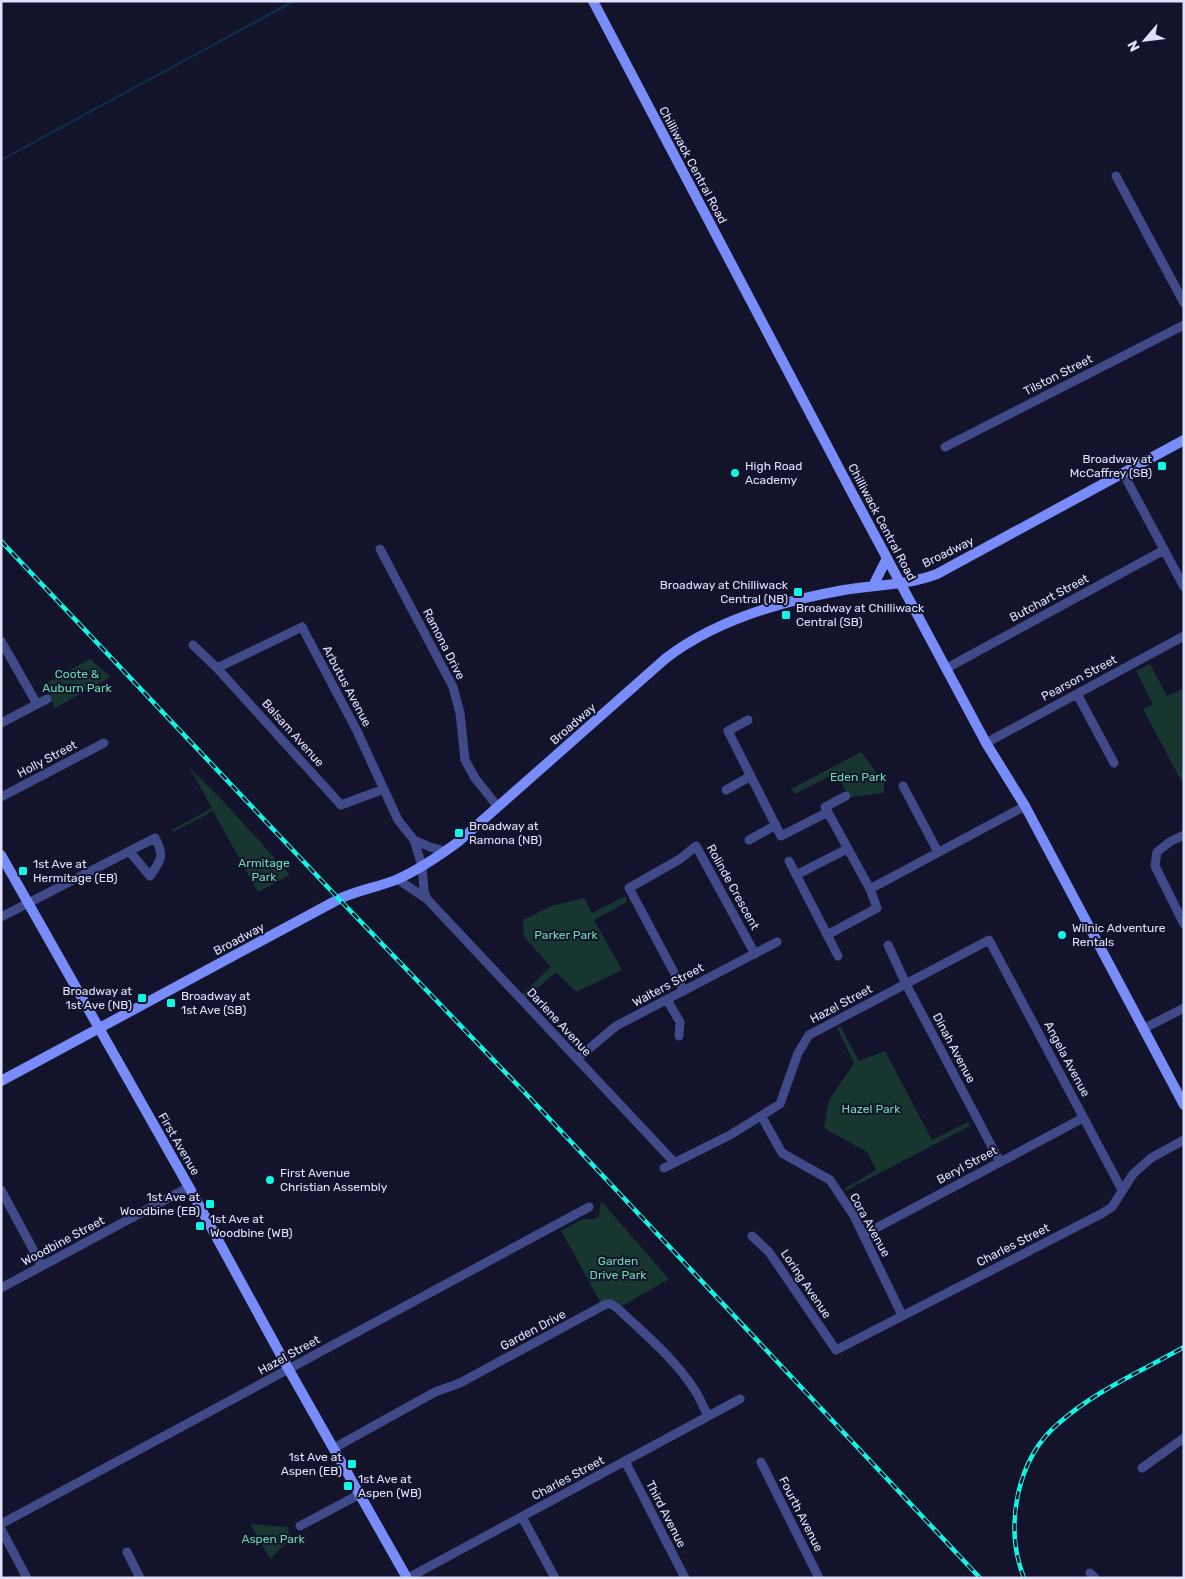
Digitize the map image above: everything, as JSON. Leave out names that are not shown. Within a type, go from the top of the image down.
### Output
[{"type":"street","name":"Chilliwack Central Road","points":[[593,1],[986,743],[1025,806],[1184,1105]]},
{"type":"street","points":[[1116,176],[1184,302]]},
{"type":"street","name":"Tilston Street","points":[[944,447],[1184,325]]},
{"type":"street","name":"Broadway","points":[[1,1081],[339,900],[351,894],[397,879],[445,852],[665,659],[698,636],[772,607],[826,594],[919,580],[937,574],[1184,440]]},
{"type":"street","points":[[1123,473],[1184,587]]},
{"type":"street","name":"Ramona Drive","points":[[380,549],[453,687],[460,713],[465,760],[475,778],[498,807]]},
{"type":"street","name":"Butchart Street","points":[[947,668],[1164,550]]},
{"type":"street","points":[[873,586],[887,558]]},
{"type":"street","name":"Arbutus Avenue","points":[[217,668],[302,627],[357,731],[398,820],[414,840],[422,866]]},
{"type":"street","name":"Pearson Street","points":[[986,743],[1184,636]]},
{"type":"street","points":[[1,640],[37,704]]},
{"type":"street","name":"Balsam Avenue","points":[[193,645],[217,668],[341,806],[384,789]]},
{"type":"street","points":[[1077,694],[1114,763]]},
{"type":"street","points":[[1,723],[48,699]]},
{"type":"street","points":[[748,720],[728,731],[781,836],[828,812]]},
{"type":"street","name":"Holly Street","points":[[1,797],[104,743]]},
{"type":"street","points":[[726,790],[751,776]]},
{"type":"street","points":[[903,786],[938,852]]},
{"type":"street","points":[[827,935],[877,908],[870,889],[846,849],[825,807],[846,796]]},
{"type":"street","points":[[870,889],[1025,806]]},
{"type":"street","points":[[749,840],[776,825]]},
{"type":"street","points":[[1184,834],[1158,852],[1155,866],[1184,924]]},
{"type":"street","name":"Arbutus Avenue","points":[[414,840],[445,852]]},
{"type":"street","name":"Rolinde Crescent","points":[[684,991],[629,888],[680,859],[696,846],[755,954]]},
{"type":"street","points":[[796,875],[846,849]]},
{"type":"street","points":[[1,917],[130,852]]},
{"type":"street","name":"First Avenue","points":[[1,855],[189,1187],[289,1370],[408,1578]]},
{"type":"street","points":[[790,861],[838,956]]},
{"type":"street","points":[[422,866],[423,883],[427,899]]},
{"type":"street","name":"Darlene Avenue","points":[[397,879],[427,899],[674,1162]]},
{"type":"street","name":"Hazel Street","points":[[664,1168],[730,1135],[762,1117],[780,1104],[798,1053],[809,1035],[990,940]]},
{"type":"street","name":"Angela Avenue","points":[[990,940],[1122,1190]]},
{"type":"street","name":"Walters Street","points":[[577,1060],[616,1026],[776,942]]},
{"type":"street","name":"Dinah Avenue","points":[[888,945],[906,984],[1000,1162]]},
{"type":"street","points":[[667,1000],[680,1022],[679,1036]]},
{"type":"street","points":[[1143,1029],[1184,1008]]},
{"type":"street","name":"Cora Avenue","points":[[762,1117],[782,1153],[830,1180],[854,1216],[902,1315]]},
{"type":"street","name":"Beryl Street","points":[[863,1235],[1083,1118]]},
{"type":"street","name":"Charles Street","points":[[836,1350],[1101,1214],[1112,1207],[1133,1174],[1151,1158],[1184,1140]]},
{"type":"street","name":"Woodbine Street","points":[[1,1288],[189,1187]]},
{"type":"street","points":[[1,1190],[42,1266]]},
{"type":"street","name":"Hazel Street","points":[[1,1524],[589,1207]]},
{"type":"street","name":"Loring Avenue","points":[[752,1236],[769,1252],[836,1350]]},
{"type":"street","name":"Garden Drive","points":[[334,1448],[434,1392],[460,1383],[606,1304],[612,1304],[616,1307],[681,1372],[696,1392],[708,1416]]},
{"type":"street","name":"Charles Street","points":[[408,1578],[740,1399]]},
{"type":"street","points":[[1142,1468],[1184,1438]]},
{"type":"street","name":"Third Avenue","points":[[625,1461],[685,1578]]},
{"type":"street","name":"Fourth Avenue","points":[[761,1462],[820,1578]]},
{"type":"street","points":[[300,1526],[360,1494]]},
{"type":"street","points":[[522,1517],[555,1578]]},
{"type":"street","points":[[1,1529],[27,1578]]},
{"type":"street","points":[[127,1552],[140,1578]]},
{"type":"green space","name":"Coote & Auburn Park","points":[[90,659],[111,677],[55,708],[43,685]]},
{"type":"green space","points":[[1150,664],[1167,696],[1182,689],[1184,692],[1184,786],[1143,709],[1153,704],[1136,671]]},
{"type":"green space","name":"Eden Park","points":[[861,752],[884,783],[884,793],[849,797],[836,773],[795,794],[791,789]]},
{"type":"green space","name":"Armitage Park","points":[[189,767],[224,802],[290,875],[258,892],[213,811],[173,832],[172,830],[212,808]]},
{"type":"green space","name":"Parker Park","points":[[626,896],[627,902],[594,920],[622,970],[576,992],[556,972],[526,998],[522,994],[551,967],[524,937],[523,920],[551,906],[584,898],[592,913]]},
{"type":"green space","name":"Hazel Park","points":[[840,1026],[859,1061],[885,1051],[932,1140],[968,1122],[970,1126],[845,1191],[844,1189],[876,1170],[867,1152],[824,1128],[829,1100],[854,1063],[837,1028]]},
{"type":"green space","name":"Garden Drive Park","points":[[601,1201],[669,1279],[622,1306],[612,1300],[601,1303],[561,1231],[583,1219],[594,1219],[599,1216]]},
{"type":"green space","name":"Aspen Park","points":[[250,1524],[288,1527],[288,1532],[292,1538],[270,1559]]},
{"type":"waterway","points":[[1,160],[294,1]]},
{"type":"railway","points":[[1,541],[529,1097],[980,1578]]},
{"type":"railway","points":[[1024,1578],[1018,1558],[1015,1516],[1024,1474],[1044,1438],[1059,1423],[1088,1401],[1184,1347]]},
{"type":"place","name":"Broadway at McCaffrey (SB)","points":[[1162,466]]},
{"type":"place","name":"High Road Academy","points":[[735,473]]},
{"type":"place","name":"Broadway at Chilliwack Central (NB)","points":[[798,592]]},
{"type":"place","name":"Broadway at Chilliwack Central (SB)","points":[[786,615]]},
{"type":"place","name":"Broadway at Ramona (NB)","points":[[459,833]]},
{"type":"place","name":"1st Ave at Hermitage (EB)","points":[[23,871]]},
{"type":"place","name":"Wilnic Adventure Rentals","points":[[1062,935]]},
{"type":"place","name":"Broadway at 1st Ave (NB)","points":[[142,998]]},
{"type":"place","name":"Broadway at 1st Ave (SB)","points":[[171,1003]]},
{"type":"place","name":"First Avenue Christian Assembly","points":[[270,1180]]},
{"type":"place","name":"1st Ave at Woodbine (EB)","points":[[210,1204]]},
{"type":"place","name":"1st Ave at Woodbine (WB)","points":[[200,1226]]},
{"type":"place","name":"1st Ave at Aspen (EB)","points":[[352,1464]]},
{"type":"place","name":"1st Ave at Aspen (WB)","points":[[348,1486]]}]
